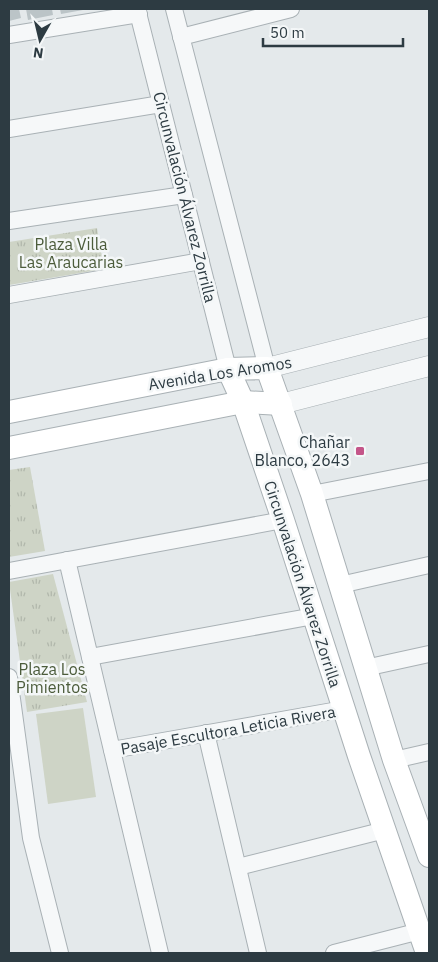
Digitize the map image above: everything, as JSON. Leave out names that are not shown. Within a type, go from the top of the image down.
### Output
[{"type":"main road","name":"Avenida Los Aromos","points":[[9,412],[228,369],[267,368]]},
{"type":"main road","name":"Circunvalación Álvarez Zorrilla","points":[[267,368],[312,494],[394,760],[429,856]]},
{"type":"main road","name":"Circunvalación Álvarez Zorrilla","points":[[228,369],[243,402],[427,953]]},
{"type":"main road","name":"Avenida Los Aromos","points":[[9,448],[243,402],[281,404]]},
{"type":"street","name":"Circunvalación Álvarez Zorrilla","points":[[174,9],[267,368]]},
{"type":"street","points":[[181,38],[291,9]]},
{"type":"street","name":"Circunvalación Álvarez Zorrilla","points":[[138,11],[228,369]]},
{"type":"street","points":[[9,36],[138,11]]},
{"type":"street","points":[[9,129],[161,104]]},
{"type":"street","points":[[9,221],[184,195]]},
{"type":"street","points":[[9,295],[201,261]]},
{"type":"street","name":"Avenida Los Aromos","points":[[267,368],[429,326]]},
{"type":"street","name":"Avenida Los Aromos","points":[[281,404],[429,366]]},
{"type":"street","points":[[312,494],[429,472]]},
{"type":"street","points":[[9,571],[283,520]]},
{"type":"street","points":[[67,560],[160,953]]},
{"type":"street","points":[[340,585],[429,565]]},
{"type":"street","points":[[90,656],[314,616]]},
{"type":"street","points":[[365,668],[429,654]]},
{"type":"street","points":[[9,677],[31,838],[60,953]]},
{"type":"street","name":"Pasaje Escultora Leticia Rivera","points":[[112,750],[344,709]]},
{"type":"street","points":[[206,733],[258,953]]},
{"type":"street","points":[[394,760],[429,752]]},
{"type":"street","points":[[238,867],[385,830]]},
{"type":"street","points":[[334,953],[420,931]]},
{"type":"green space","name":"Plaza Villa Las Araucarias","points":[[97,228],[104,269],[9,285],[9,242]]},
{"type":"green space","points":[[30,467],[45,551],[9,557],[9,470]]},
{"type":"green space","name":"Plaza Los Pimientos","points":[[53,574],[87,702],[27,712],[9,582]]},
{"type":"green space","points":[[83,708],[96,797],[48,804],[36,714]]},
{"type":"building","points":[[9,9],[19,9],[21,18],[9,21]]},
{"type":"building","points":[[26,9],[52,9],[53,15],[28,20]]},
{"type":"building","points":[[60,9],[83,9],[83,10],[61,14]]},
{"type":"place","name":"Chañar Blanco, 2643","points":[[360,451]]}]
